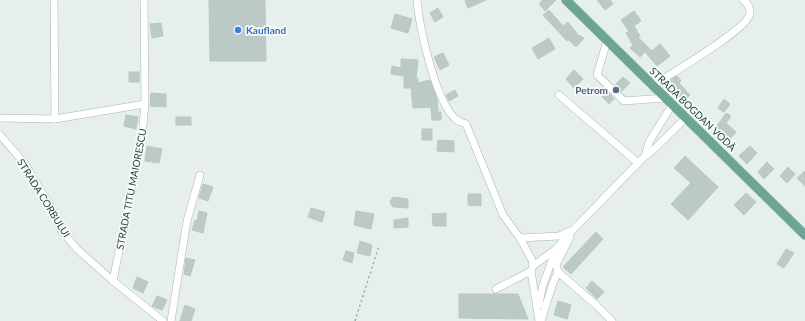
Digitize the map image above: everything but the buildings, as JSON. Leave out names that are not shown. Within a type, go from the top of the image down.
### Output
[{"type":"main road","name":"STRADA BOGDAN VODĂ","points":[[566,0],[652,86],[805,234]]},
{"type":"street","points":[[54,0],[55,119]]},
{"type":"street","name":"STRADA TITU MAIORESCU","points":[[113,281],[142,135],[145,104],[144,0]]},
{"type":"street","points":[[417,0],[420,24],[437,86],[452,115],[458,121],[466,124],[503,215],[520,238],[532,260],[540,321]]},
{"type":"street","points":[[652,86],[715,45],[738,28],[750,15],[750,8],[746,1],[743,0]]},
{"type":"street","points":[[607,41],[597,76],[624,100],[669,101],[649,142],[645,156]]},
{"type":"street","points":[[559,95],[638,163]]},
{"type":"street","points":[[0,118],[55,119],[145,104]]},
{"type":"street","points":[[496,289],[532,268],[556,249],[638,163],[686,118]]},
{"type":"street","name":"STRADA CORBULUI","points":[[0,135],[25,164],[53,211],[61,230],[76,249],[163,321]]},
{"type":"street","points":[[172,321],[187,221],[200,175]]},
{"type":"street","points":[[520,238],[559,236],[574,230]]},
{"type":"street","points":[[574,230],[556,264],[558,272],[612,321]]},
{"type":"street","points":[[540,321],[539,298],[556,249]]},
{"type":"street","points":[[550,267],[552,283]]},
{"type":"street","points":[[540,321],[552,283],[558,272]]},
{"type":"path","points":[[355,321],[379,246]]},
{"type":"place","name":"Kaufland","points":[[238,30]]},
{"type":"place","name":"Petrom","points":[[616,90]]}]
